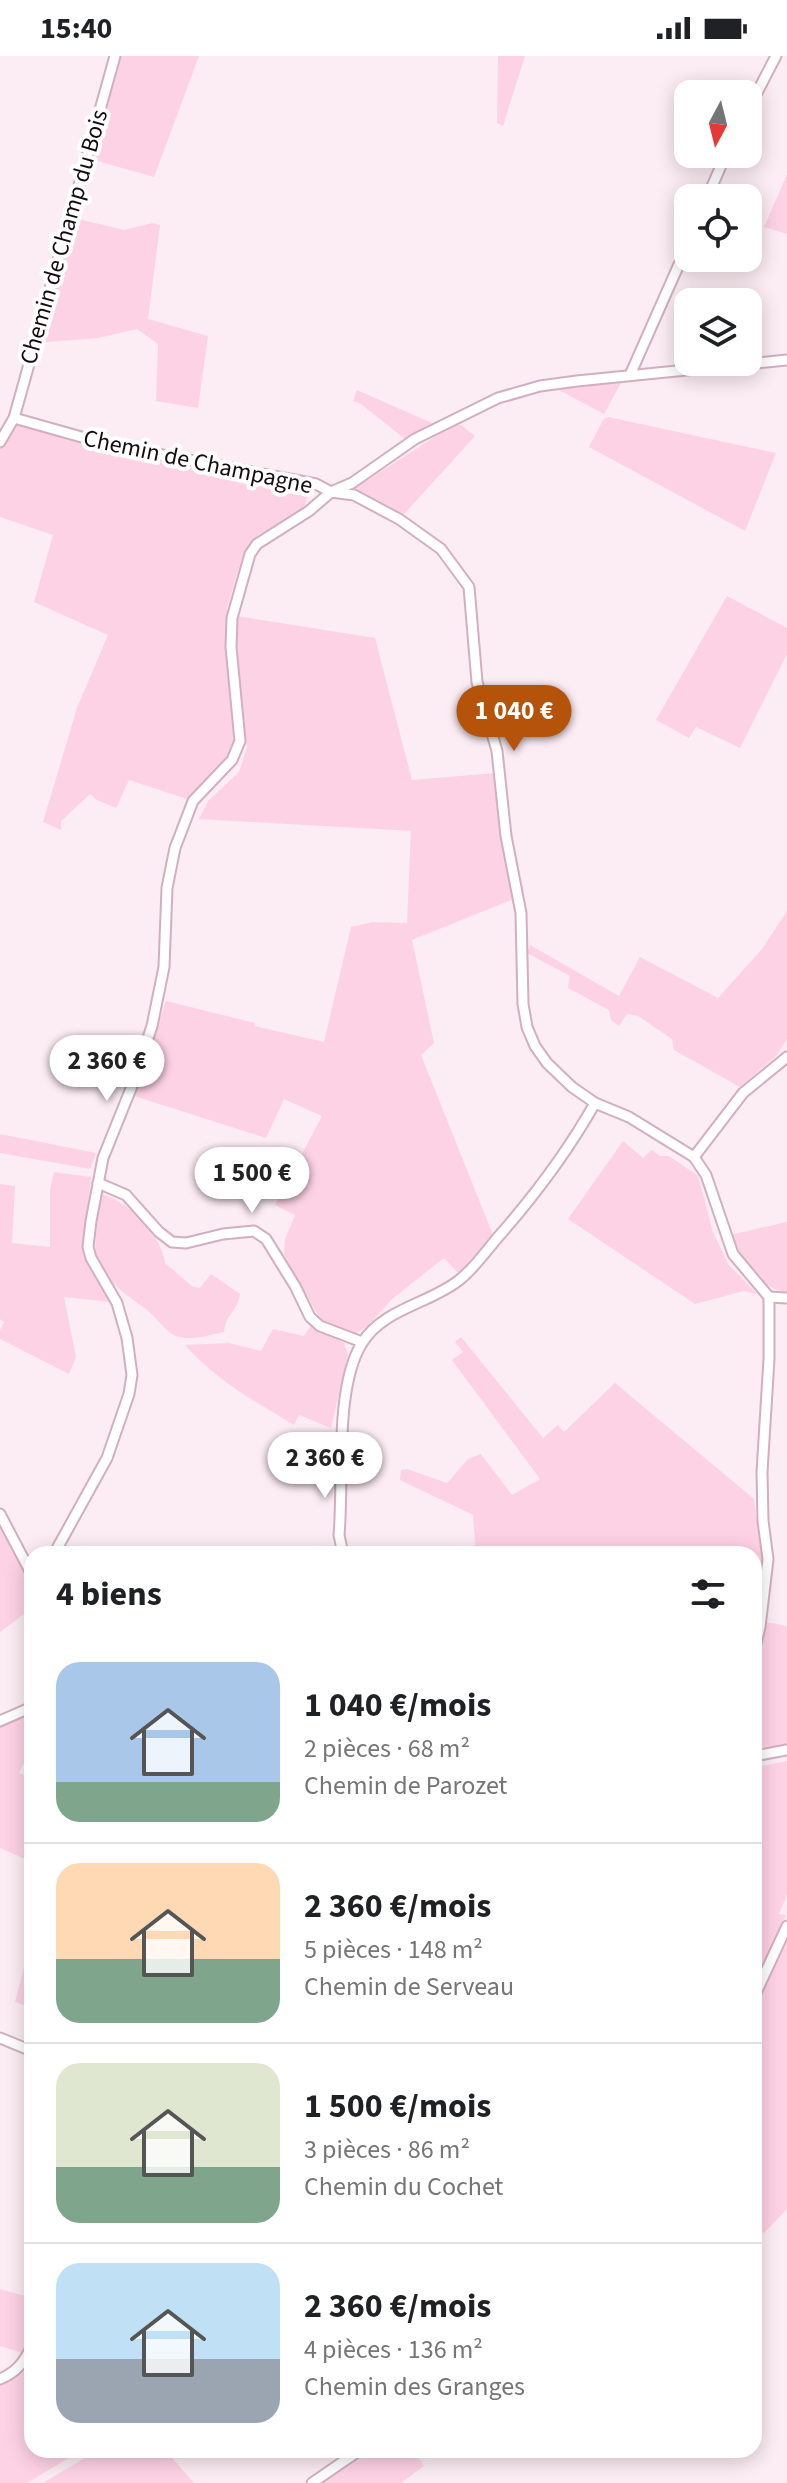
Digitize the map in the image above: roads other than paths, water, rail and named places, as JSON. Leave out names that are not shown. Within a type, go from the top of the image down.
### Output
[{"type":"street","name":"Chemin de Champ du Bois","points":[[0,442],[14,418],[115,56]]},
{"type":"street","points":[[762,83],[776,56]]},
{"type":"street","points":[[630,375],[676,272]]},
{"type":"street","name":"Chemin de Champagne","points":[[14,418],[110,445],[316,484],[331,492],[352,483],[415,439],[498,398],[540,386],[787,360]]},
{"type":"street","points":[[58,1546],[107,1458],[129,1394],[132,1375],[127,1338],[117,1303],[100,1276],[88,1247],[103,1158],[152,1026],[164,967],[167,888],[175,848],[193,801],[232,760],[240,741],[231,647],[232,618],[250,554],[265,537],[309,511],[331,492],[354,495],[399,519],[441,549],[469,587],[477,682],[497,751],[506,836],[521,913],[523,1004],[527,1027],[535,1046],[547,1063],[572,1087],[595,1103],[629,1117],[694,1157],[706,1175],[733,1254],[769,1297],[769,1359],[762,1472],[768,1559],[762,1610]]},
{"type":"street","points":[[694,1157],[743,1093],[787,1057]]},
{"type":"street","points":[[341,1546],[339,1535],[347,1390],[352,1365],[362,1342],[389,1317],[443,1292],[461,1279],[530,1200],[579,1133],[595,1103]]},
{"type":"street","points":[[98,1183],[126,1195],[172,1242],[186,1243],[223,1234],[254,1231],[266,1239],[310,1317],[320,1326],[362,1342]]},
{"type":"street","points":[[769,1297],[787,1298]]},
{"type":"street","points":[[0,1514],[24,1560]]},
{"type":"street","points":[[0,1721],[24,1710]]},
{"type":"street","points":[[762,1755],[787,1750]]},
{"type":"street","points":[[762,1980],[787,1926]]},
{"type":"street","points":[[0,2038],[24,2048]]},
{"type":"street","points":[[0,2379],[24,2362]]},
{"type":"street","points":[[312,2483],[348,2458]]}]
